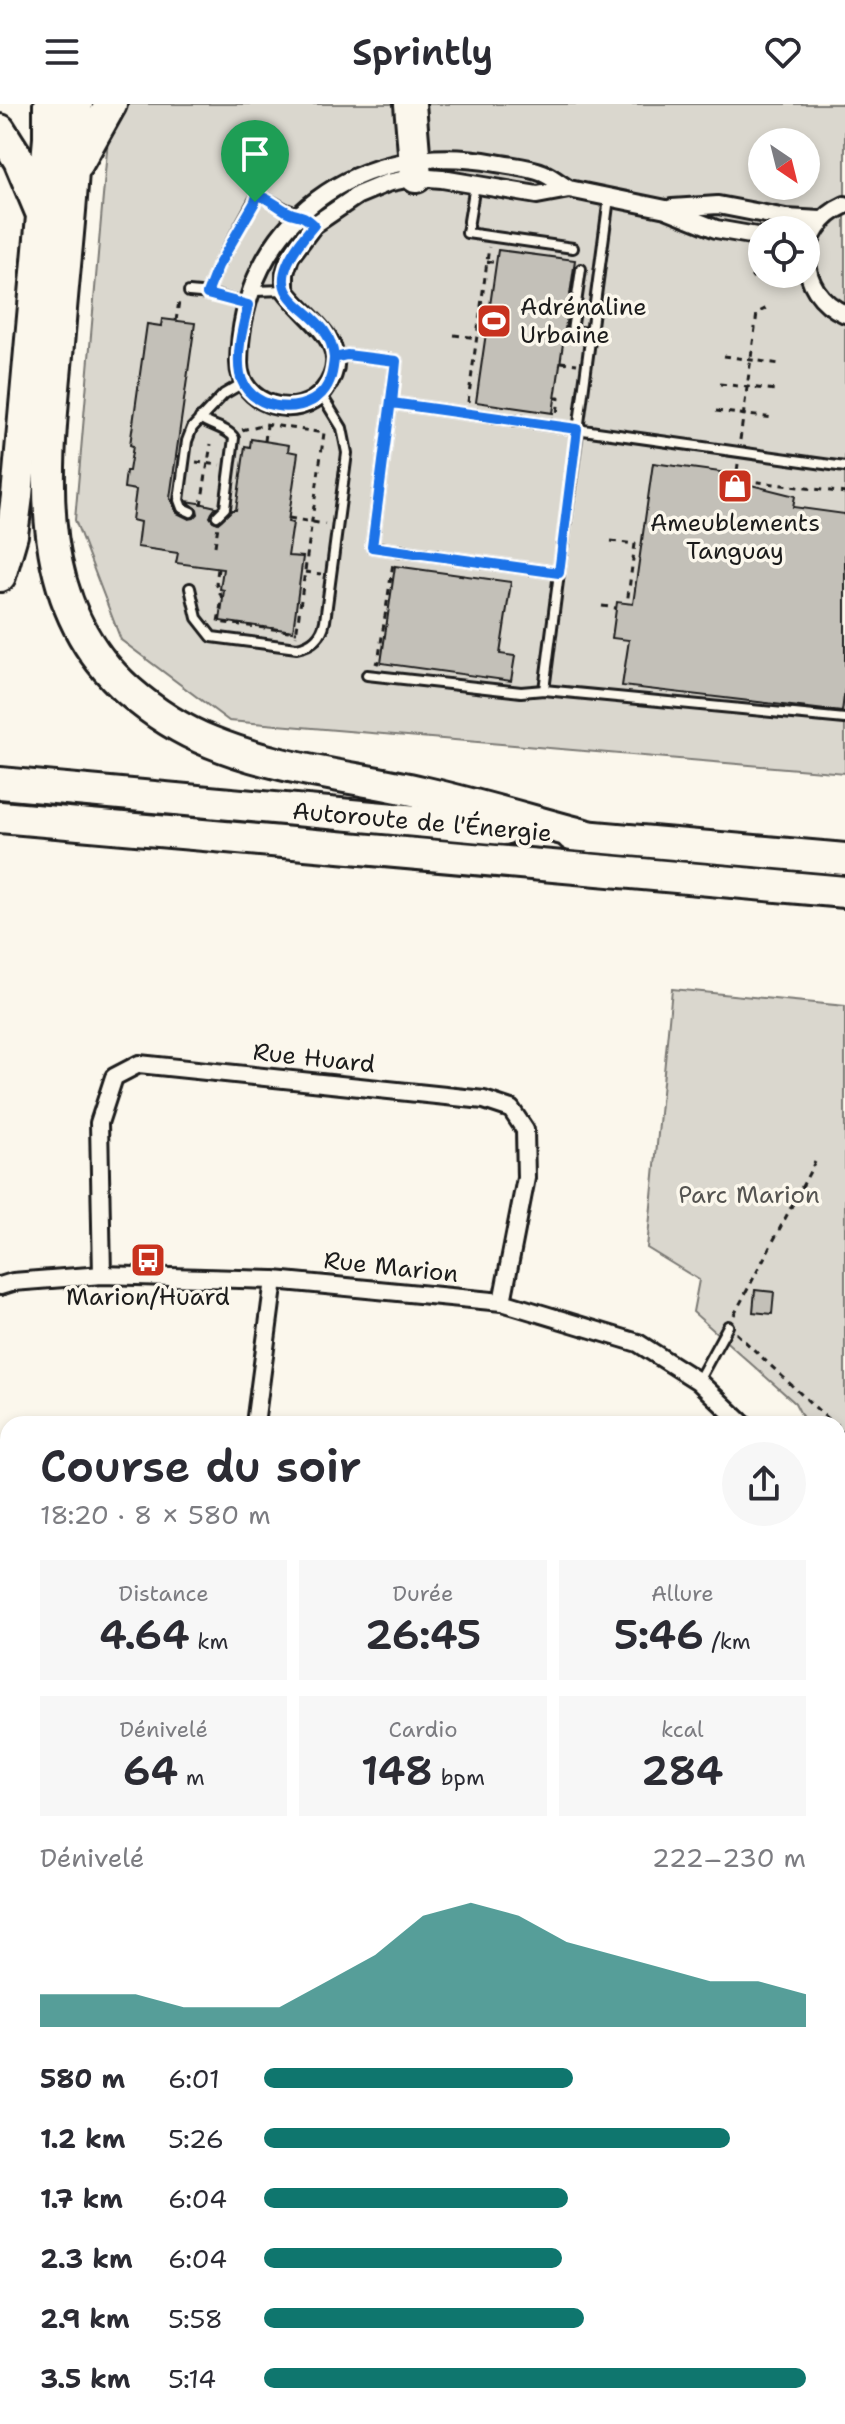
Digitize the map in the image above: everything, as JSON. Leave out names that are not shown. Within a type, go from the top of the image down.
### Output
[{"type":"highway","points":[[0,576],[15,518],[49,138],[49,104]]},
{"type":"highway","points":[[77,104],[52,419],[50,519],[62,592],[78,628],[97,658],[123,686],[163,717],[195,736],[235,752],[308,771],[421,792],[592,837]]},
{"type":"highway","points":[[73,171],[111,104]]},
{"type":"highway","points":[[410,104],[415,168]]},
{"type":"highway","points":[[0,130],[19,160],[42,216]]},
{"type":"highway","name":"Autoroute de l'Énergie","points":[[0,783],[845,859]]},
{"type":"highway","name":"Autoroute de l'Énergie","points":[[0,817],[845,892]]},
{"type":"street","points":[[308,219],[290,257],[285,273],[285,290],[327,335],[334,358],[331,379],[321,394],[301,405],[279,407],[260,399],[243,383],[239,361],[250,298],[267,257],[308,219],[330,191],[353,177],[377,168],[415,168],[465,158],[516,167],[542,172],[569,189],[666,209],[716,229],[748,235]]},
{"type":"street","points":[[415,168],[475,184],[537,195],[569,189]]},
{"type":"street","points":[[666,209],[718,205],[786,218],[821,220],[845,205]]},
{"type":"street","points":[[815,288],[830,307],[845,314]]},
{"type":"street","name":"Rue Huard","points":[[102,1275],[99,1123],[114,1077],[139,1064],[484,1100],[511,1109],[525,1130],[526,1178],[502,1302]]},
{"type":"street","name":"Rue Marion","points":[[0,1286],[13,1282],[102,1275],[274,1280],[502,1302],[638,1343],[698,1381],[735,1416]]},
{"type":"street","points":[[256,1416],[274,1280]]},
{"type":"lane","points":[[475,184],[467,233],[573,248]]},
{"type":"lane","points":[[207,294],[218,266],[257,195],[271,200],[289,213],[308,219]]},
{"type":"lane","points":[[544,690],[609,198]]},
{"type":"lane","points":[[540,255],[541,243]]},
{"type":"lane","points":[[590,333],[572,331],[578,268],[599,271]]},
{"type":"lane","points":[[189,292],[250,298],[285,290]]},
{"type":"lane","points":[[334,358],[347,355],[396,361],[372,547],[559,573]]},
{"type":"lane","points":[[191,512],[180,507],[179,500],[187,438],[200,418],[229,390],[243,383]]},
{"type":"lane","points":[[190,588],[195,613],[212,637],[297,648],[319,636],[325,621],[347,453],[342,428],[321,394]]},
{"type":"lane","points":[[392,403],[845,467]]},
{"type":"lane","points":[[200,418],[231,433],[234,438],[225,508],[217,519]]},
{"type":"lane","points":[[367,675],[521,692],[544,690],[845,719]]},
{"type":"lane","points":[[698,1381],[728,1326]]},
{"type":"path","points":[[468,404],[489,247],[481,246]]},
{"type":"path","points":[[487,262],[497,262]]},
{"type":"path","points":[[176,321],[179,301]]},
{"type":"path","points":[[739,443],[757,313],[767,308]]},
{"type":"path","points":[[479,321],[488,322]]},
{"type":"path","points":[[454,335],[477,338]]},
{"type":"path","points":[[724,356],[780,364]]},
{"type":"path","points":[[561,362],[575,364]]},
{"type":"path","points":[[720,384],[777,390]]},
{"type":"path","points":[[555,398],[559,398],[556,416]]},
{"type":"path","points":[[716,411],[773,418]]},
{"type":"path","points":[[218,569],[216,583],[222,598],[218,622],[296,634],[324,433],[267,425],[244,430]]},
{"type":"path","points":[[265,441],[267,425]]},
{"type":"path","points":[[201,505],[211,444]]},
{"type":"path","points":[[736,463],[739,463],[736,480],[845,493]]},
{"type":"path","points":[[289,518],[312,522]]},
{"type":"path","points":[[215,546],[217,519]]},
{"type":"path","points":[[611,541],[635,544],[627,604]]},
{"type":"path","points":[[378,663],[393,561],[404,562]]},
{"type":"path","points":[[305,572],[321,574]]},
{"type":"path","points":[[602,606],[616,608]]},
{"type":"path","points":[[815,1162],[728,1326],[824,1416]]},
{"type":"green space","points":[[114,104],[845,104],[845,773],[229,721],[121,640],[75,520],[109,127]]},
{"type":"green space","name":"Parc Marion","points":[[672,989],[845,1006],[845,1416],[802,1416],[795,1403],[693,1312],[699,1280],[647,1248]]},
{"type":"building","points":[[498,250],[575,260],[553,413],[476,402]]},
{"type":"building","points":[[162,319],[195,323],[170,498],[177,513],[189,519],[198,514],[197,509],[187,501],[216,507],[210,517],[218,523],[236,510],[245,446],[250,447],[251,439],[289,445],[288,451],[298,453],[288,522],[293,523],[288,556],[303,557],[293,631],[220,621],[223,569],[176,563],[178,553],[137,547],[140,522],[132,520],[136,490],[124,488],[133,446],[130,445],[147,324],[161,326]]},
{"type":"building","points":[[653,463],[728,473],[727,479],[795,496],[793,507],[845,514],[845,688],[842,712],[622,686],[629,640],[612,638],[617,602],[633,604]]},
{"type":"building","points":[[395,566],[511,582],[500,654],[515,656],[511,681],[381,663]]},
{"type":"building","points":[[755,1290],[774,1292],[772,1314],[753,1312]]},
{"type":"place","name":"Adrénaline Urbaine","points":[[494,321]]},
{"type":"place","name":"Ameublements Tanguay","points":[[735,486]]},
{"type":"place","name":"Marion/Huard","points":[[148,1260]]},
{"type":"route","points":[[255,202],[231,240],[207,294],[248,305],[239,361],[245,386],[269,404],[297,407],[321,394],[331,379],[334,358],[347,355],[396,361],[392,403],[577,429],[559,573],[372,547],[396,361],[347,355],[334,358],[327,335],[285,290],[285,273],[290,257],[314,225],[302,213],[289,213],[264,197],[257,195],[255,202]]}]
